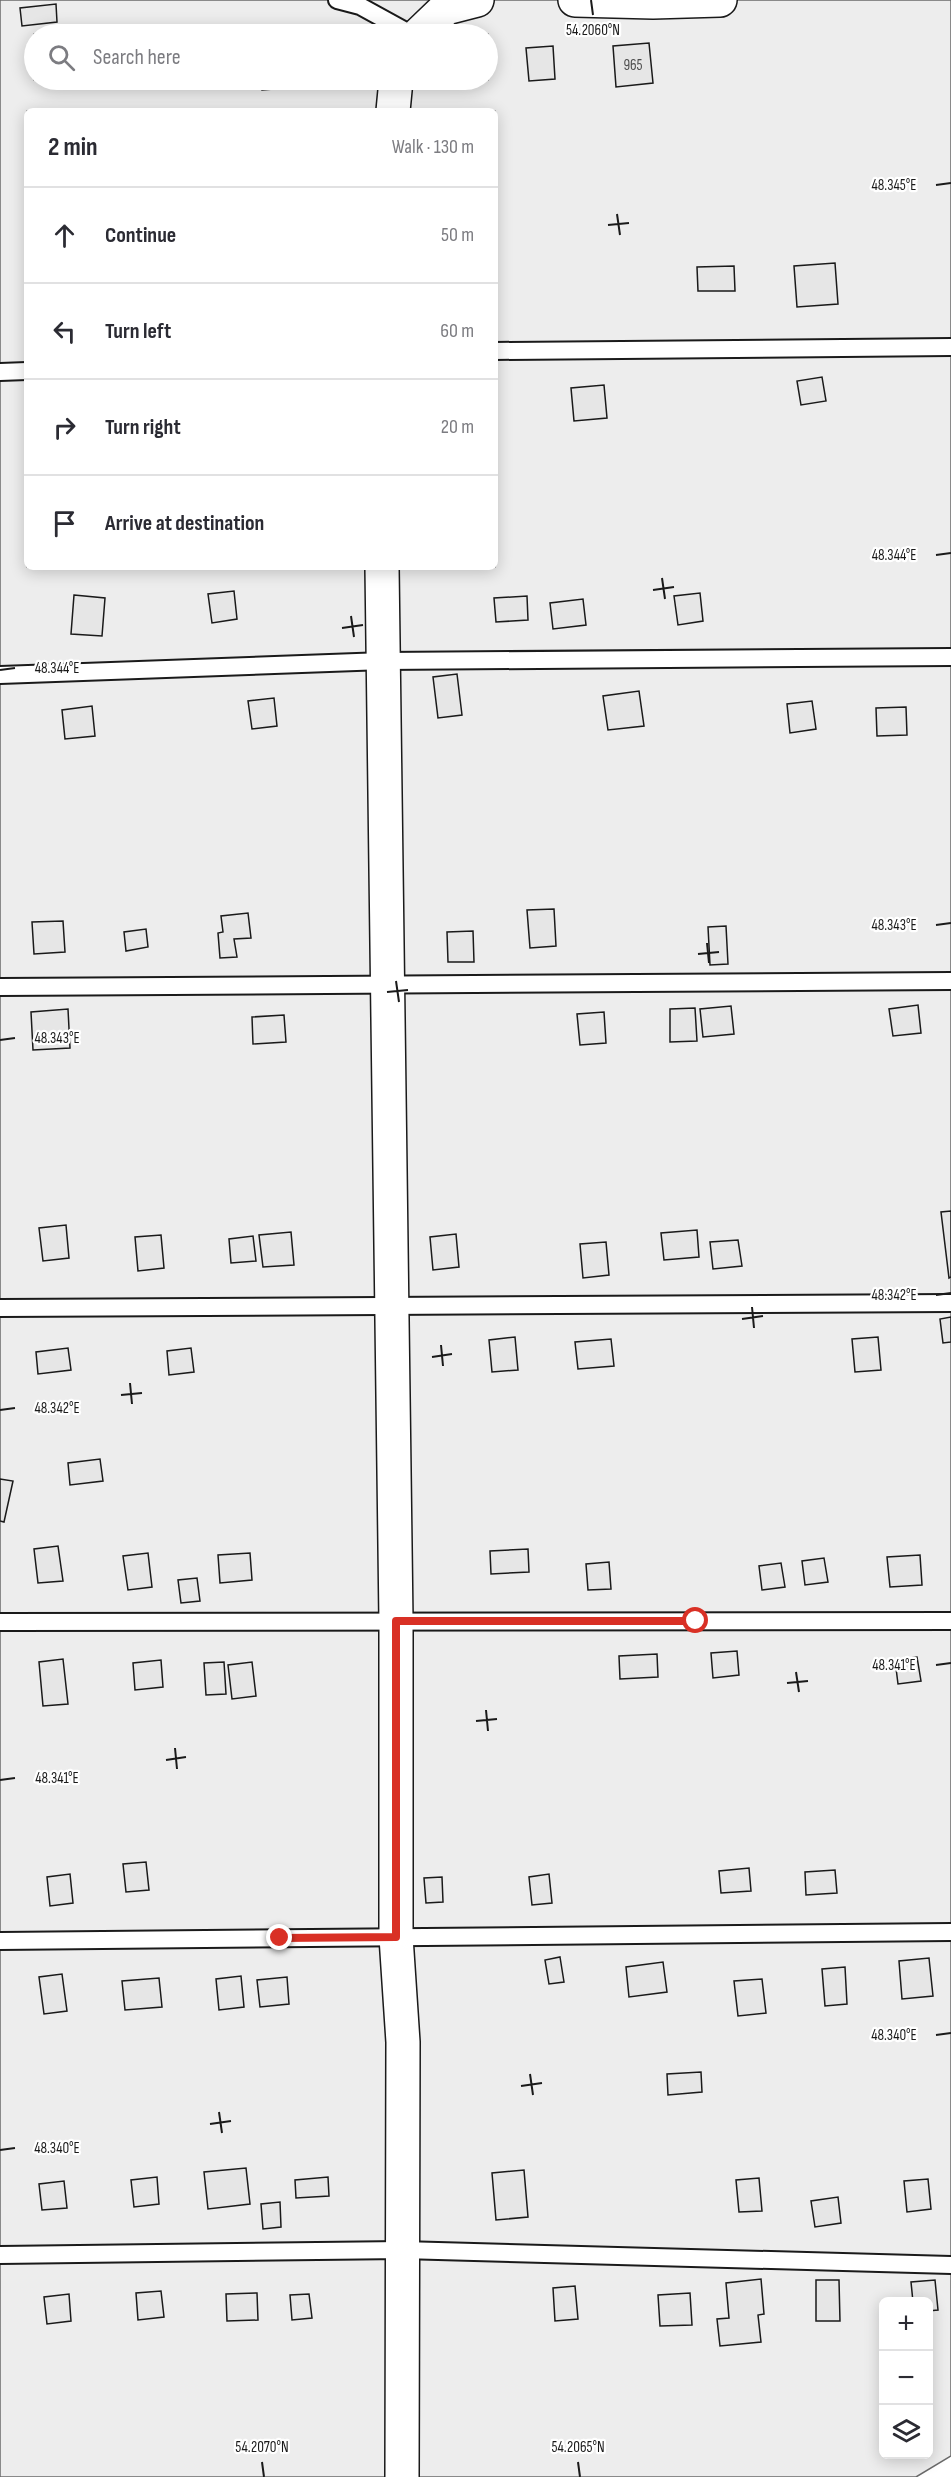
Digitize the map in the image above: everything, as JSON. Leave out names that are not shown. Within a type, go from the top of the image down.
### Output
[{"type":"street","points":[[429,24],[446,8],[477,0]]},
{"type":"street","points":[[575,0],[653,2],[720,0]]},
{"type":"street","points":[[393,108],[395,90]]},
{"type":"street","points":[[382,570],[396,1621],[396,1937],[403,2042],[402,2477]]},
{"type":"lane","points":[[337,0],[360,6],[393,24]]},
{"type":"lane","points":[[498,351],[951,347]]},
{"type":"lane","points":[[0,372],[24,371]]},
{"type":"lane","points":[[0,675],[384,661],[951,657]]},
{"type":"lane","points":[[0,987],[951,981]]},
{"type":"lane","points":[[0,1308],[951,1303]]},
{"type":"lane","points":[[0,1622],[951,1621]]},
{"type":"lane","points":[[0,1941],[951,1932]]},
{"type":"lane","points":[[0,2255],[402,2250],[951,2265]]},
{"type":"shaded area","points":[[0,0],[951,0],[951,2456],[916,2477],[0,2477]]},
{"type":"building","points":[[56,4],[57,22],[22,26],[20,8]]},
{"type":"building","points":[[649,43],[653,83],[616,87],[613,46]]},
{"type":"building","points":[[553,46],[555,79],[529,81],[526,48]]},
{"type":"building","points":[[835,263],[838,304],[797,307],[794,266]]},
{"type":"building","points":[[734,266],[735,291],[698,291],[697,267]]},
{"type":"building","points":[[822,377],[826,401],[801,405],[797,381]]},
{"type":"building","points":[[604,385],[607,418],[574,421],[571,388]]},
{"type":"building","points":[[234,591],[237,619],[212,623],[208,594]]},
{"type":"building","points":[[700,593],[703,621],[678,625],[674,596]]},
{"type":"building","points":[[74,595],[105,598],[102,636],[71,634]]},
{"type":"building","points":[[527,596],[528,620],[496,622],[494,598]]},
{"type":"building","points":[[583,599],[586,625],[553,629],[550,603]]},
{"type":"building","points":[[457,674],[462,715],[438,718],[433,677]]},
{"type":"building","points":[[639,691],[644,726],[608,730],[603,696]]},
{"type":"building","points":[[274,698],[277,726],[252,729],[248,701]]},
{"type":"building","points":[[812,701],[816,729],[790,733],[787,704]]},
{"type":"building","points":[[92,706],[95,736],[65,739],[62,710]]},
{"type":"building","points":[[906,707],[907,735],[877,736],[876,708]]},
{"type":"building","points":[[554,909],[556,946],[530,948],[527,910]]},
{"type":"building","points":[[248,913],[251,938],[234,939],[237,957],[220,958],[218,933],[223,932],[221,916]]},
{"type":"building","points":[[63,921],[65,952],[34,954],[32,922]]},
{"type":"building","points":[[726,926],[728,964],[710,965],[708,927]]},
{"type":"building","points":[[146,929],[148,947],[126,951],[124,932]]},
{"type":"building","points":[[473,931],[474,962],[448,962],[447,932]]},
{"type":"building","points":[[918,1005],[921,1033],[893,1036],[889,1009]]},
{"type":"building","points":[[731,1006],[734,1034],[703,1037],[700,1009]]},
{"type":"building","points":[[695,1008],[697,1041],[670,1042],[670,1009]]},
{"type":"building","points":[[68,1009],[70,1048],[33,1050],[31,1012]]},
{"type":"building","points":[[604,1012],[606,1043],[580,1045],[577,1014]]},
{"type":"building","points":[[284,1015],[286,1042],[253,1044],[252,1017]]},
{"type":"building","points":[[951,1211],[951,1277],[949,1278],[941,1212]]},
{"type":"building","points":[[66,1225],[69,1258],[43,1261],[39,1228]]},
{"type":"building","points":[[697,1230],[699,1257],[664,1260],[661,1233]]},
{"type":"building","points":[[291,1232],[294,1265],[263,1267],[259,1235]]},
{"type":"building","points":[[456,1234],[459,1267],[433,1270],[430,1237]]},
{"type":"building","points":[[161,1235],[164,1268],[138,1271],[135,1237]]},
{"type":"building","points":[[253,1236],[256,1261],[231,1263],[229,1239]]},
{"type":"building","points":[[738,1240],[742,1266],[713,1269],[710,1242]]},
{"type":"building","points":[[606,1242],[609,1275],[583,1278],[580,1244]]},
{"type":"building","points":[[951,1317],[951,1342],[943,1343],[940,1319]]},
{"type":"building","points":[[515,1337],[518,1370],[492,1372],[489,1340]]},
{"type":"building","points":[[878,1337],[881,1370],[855,1372],[852,1339]]},
{"type":"building","points":[[611,1339],[614,1366],[578,1369],[575,1342]]},
{"type":"building","points":[[68,1348],[71,1370],[38,1374],[36,1352]]},
{"type":"building","points":[[191,1348],[194,1372],[169,1375],[167,1351]]},
{"type":"building","points":[[100,1459],[103,1481],[70,1485],[68,1463]]},
{"type":"building","points":[[0,1479],[13,1481],[4,1522],[0,1521]]},
{"type":"building","points":[[58,1546],[63,1581],[38,1583],[34,1549]]},
{"type":"building","points":[[528,1549],[529,1572],[491,1574],[490,1551]]},
{"type":"building","points":[[148,1553],[152,1587],[128,1590],[123,1556]]},
{"type":"building","points":[[250,1553],[252,1580],[220,1583],[218,1555]]},
{"type":"building","points":[[920,1555],[922,1585],[890,1587],[887,1557]]},
{"type":"building","points":[[824,1558],[828,1582],[805,1585],[802,1561]]},
{"type":"building","points":[[609,1562],[611,1589],[588,1590],[586,1564]]},
{"type":"building","points":[[781,1563],[785,1587],[762,1590],[759,1566]]},
{"type":"building","points":[[197,1578],[200,1601],[181,1603],[178,1580]]},
{"type":"building","points":[[737,1651],[739,1675],[713,1678],[711,1653]]},
{"type":"building","points":[[657,1654],[658,1677],[620,1679],[619,1656]]},
{"type":"building","points":[[917,1657],[921,1681],[898,1684],[895,1660]]},
{"type":"building","points":[[63,1659],[68,1704],[43,1706],[39,1662]]},
{"type":"building","points":[[161,1660],[163,1687],[135,1690],[133,1663]]},
{"type":"building","points":[[224,1662],[226,1694],[206,1695],[204,1663]]},
{"type":"building","points":[[252,1662],[256,1696],[232,1699],[228,1665]]},
{"type":"building","points":[[146,1862],[149,1890],[126,1892],[123,1864]]},
{"type":"building","points":[[749,1868],[751,1891],[721,1893],[719,1871]]},
{"type":"building","points":[[835,1870],[837,1893],[806,1895],[805,1872]]},
{"type":"building","points":[[70,1874],[73,1903],[50,1906],[47,1877]]},
{"type":"building","points":[[549,1874],[552,1903],[532,1905],[529,1877]]},
{"type":"building","points":[[442,1877],[443,1902],[426,1903],[424,1878]]},
{"type":"building","points":[[560,1957],[564,1982],[549,1984],[545,1960]]},
{"type":"building","points":[[929,1958],[933,1996],[902,1999],[899,1961]]},
{"type":"building","points":[[663,1962],[667,1992],[629,1997],[626,1967]]},
{"type":"building","points":[[845,1967],[847,2004],[825,2006],[822,1969]]},
{"type":"building","points":[[62,1974],[67,2011],[44,2014],[39,1977]]},
{"type":"building","points":[[241,1976],[244,2007],[219,2010],[216,1979]]},
{"type":"building","points":[[287,1977],[289,2004],[260,2007],[257,1980]]},
{"type":"building","points":[[159,1978],[162,2007],[125,2010],[122,1981]]},
{"type":"building","points":[[762,1979],[766,2013],[738,2016],[734,1981]]},
{"type":"building","points":[[701,2072],[702,2092],[668,2095],[667,2074]]},
{"type":"building","points":[[246,2168],[250,2204],[208,2209],[204,2172]]},
{"type":"building","points":[[524,2170],[528,2217],[496,2220],[492,2173]]},
{"type":"building","points":[[157,2177],[159,2204],[134,2207],[131,2180]]},
{"type":"building","points":[[328,2177],[329,2196],[296,2198],[295,2180]]},
{"type":"building","points":[[759,2178],[762,2211],[739,2212],[736,2180]]},
{"type":"building","points":[[928,2179],[931,2209],[907,2212],[904,2181]]},
{"type":"building","points":[[64,2181],[67,2208],[42,2210],[39,2184]]},
{"type":"building","points":[[838,2197],[841,2223],[815,2227],[811,2201]]},
{"type":"building","points":[[280,2202],[281,2227],[263,2229],[261,2204]]},
{"type":"building","points":[[761,2279],[764,2314],[758,2315],[761,2342],[720,2346],[717,2319],[729,2318],[726,2283]]},
{"type":"building","points":[[816,2280],[839,2280],[840,2321],[816,2321]]},
{"type":"building","points":[[935,2280],[938,2310],[933,2310],[933,2297],[912,2297],[911,2282]]},
{"type":"building","points":[[575,2286],[578,2319],[555,2321],[553,2288]]},
{"type":"building","points":[[161,2291],[164,2317],[138,2320],[136,2293]]},
{"type":"building","points":[[257,2293],[258,2320],[227,2321],[226,2294]]},
{"type":"building","points":[[690,2293],[692,2325],[660,2326],[658,2295]]},
{"type":"building","points":[[69,2294],[71,2321],[47,2324],[44,2297]]},
{"type":"building","points":[[309,2294],[312,2318],[292,2320],[290,2295]]},
{"type":"route","points":[[280,1938],[396,1937],[396,1621],[696,1621]]}]
